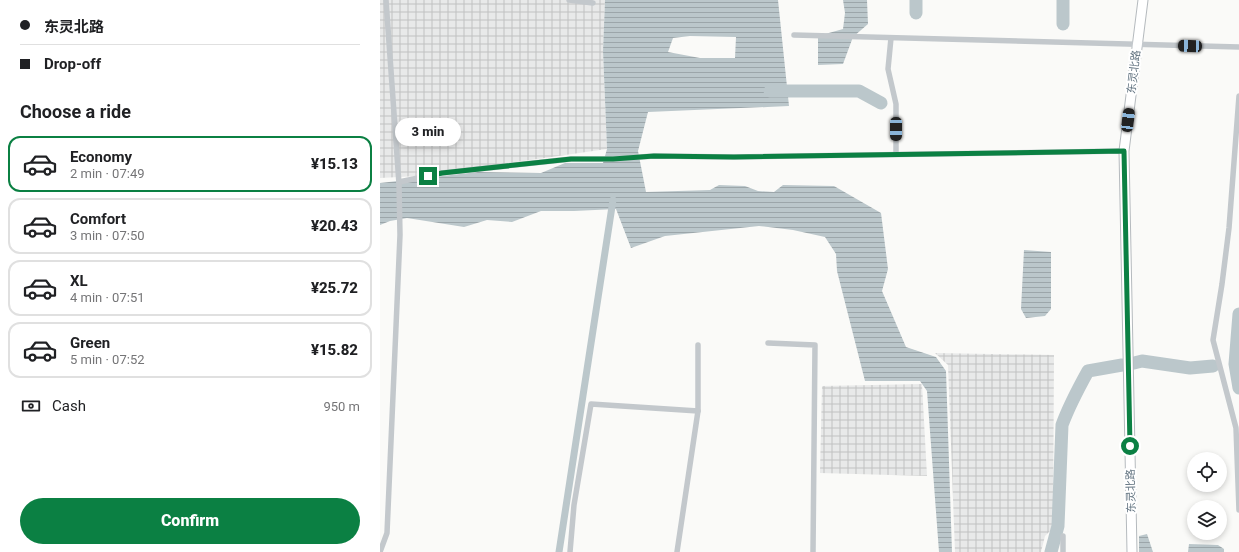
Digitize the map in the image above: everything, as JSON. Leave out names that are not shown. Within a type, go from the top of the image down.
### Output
[{"type":"main road","name":"东灵北路","points":[[1132,552],[1124,151],[1143,0]]},
{"type":"street","points":[[380,552],[387,533],[400,235],[399,183],[386,0]]},
{"type":"street","points":[[570,0],[593,2]]},
{"type":"street","points":[[794,35],[1239,47]]},
{"type":"street","points":[[891,38],[888,69],[896,104],[896,154]]},
{"type":"street","points":[[1239,96],[1229,228],[1213,340],[1236,428],[1239,510]]},
{"type":"street","points":[[399,183],[442,173],[564,160],[654,156],[734,157],[1124,151]]},
{"type":"street","points":[[768,343],[815,345],[814,552]]},
{"type":"street","points":[[677,552],[698,411],[698,345]]},
{"type":"street","points":[[570,552],[574,505],[591,404],[698,411]]},
{"type":"street","points":[[1063,536],[1063,552]]},
{"type":"shaded area","points":[[380,0],[605,0],[603,51],[607,149],[419,176],[380,178]]},
{"type":"shaded area","points":[[605,0],[778,0],[789,106],[648,112],[638,151],[646,192],[710,190],[719,185],[745,186],[758,191],[774,192],[783,185],[834,186],[881,213],[888,269],[882,291],[906,347],[936,357],[946,371],[952,552],[939,552],[927,391],[920,381],[865,381],[837,271],[836,254],[825,237],[793,230],[759,226],[665,236],[631,248],[616,209],[541,211],[512,222],[487,220],[464,227],[407,218],[390,221],[380,225],[380,183],[478,172],[541,173],[565,163],[603,163],[607,149],[603,51]],"holes":[[[690,36],[736,37],[735,58],[700,58],[668,52],[673,38]]]},
{"type":"shaded area","points":[[843,0],[867,0],[868,24],[853,37],[843,64],[818,65],[818,36],[843,29],[845,13]]},
{"type":"shaded area","points":[[1024,250],[1051,252],[1051,309],[1045,316],[1026,318],[1021,309]]},
{"type":"shaded area","points":[[935,353],[1054,355],[1053,528],[1045,536],[1041,552],[955,552],[948,365]]},
{"type":"shaded area","points":[[922,384],[927,476],[820,473],[822,386]]},
{"type":"shaded area","points":[[1147,534],[1153,552],[1139,552],[1139,536]]},
{"type":"shaded area","points":[[1189,544],[1218,545],[1224,549],[1224,552],[1188,552]]},
{"type":"waterway","points":[[916,0],[916,13]]},
{"type":"waterway","points":[[1063,0],[1063,24]]},
{"type":"waterway","points":[[770,91],[859,91],[881,103]]},
{"type":"waterway","points":[[559,552],[613,200]]},
{"type":"waterway","points":[[1239,314],[1235,364],[1239,388]]},
{"type":"waterway","points":[[1134,363],[1142,361],[1190,368],[1213,366]]},
{"type":"waterway","points":[[1051,552],[1058,526],[1062,425],[1088,371],[1122,365]]},
{"type":"route","points":[[428,176],[442,173],[571,159],[613,159],[654,156],[734,157],[1124,151],[1130,446]]}]
